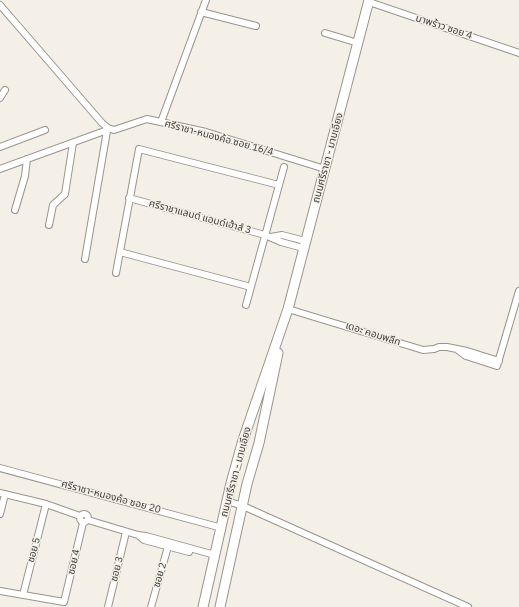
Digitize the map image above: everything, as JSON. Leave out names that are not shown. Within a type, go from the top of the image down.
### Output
[{"type":"main road","name":"ถนนศรีราชา - มาบเอียง","points":[[220,607],[247,484],[259,442],[287,312],[369,1]]},
{"type":"main road","name":"ถนนศรีราชา - มาบเอียง","points":[[203,607],[242,440],[287,312]]},
{"type":"main road","points":[[231,483],[234,491],[239,493],[247,484]]},
{"type":"street","points":[[162,122],[206,0]]},
{"type":"street","name":"นาพร้าว ซอย 4","points":[[369,1],[519,53]]},
{"type":"street","points":[[0,5],[109,130],[85,259]]},
{"type":"street","points":[[201,12],[256,26]]},
{"type":"street","points":[[325,34],[358,43]]},
{"type":"street","points":[[0,98],[6,90]]},
{"type":"street","name":"ศรีราชา-หนองค้อ ซอย 16/4","points":[[0,169],[109,130],[147,119],[206,132],[325,169]]},
{"type":"street","points":[[0,147],[45,130]]},
{"type":"street","points":[[49,225],[53,205],[64,194],[73,143]]},
{"type":"street","points":[[116,273],[139,148],[279,185]]},
{"type":"street","points":[[15,210],[25,176],[27,159]]},
{"type":"street","points":[[246,305],[268,236],[284,166]]},
{"type":"street","name":"ศรีราชาแลนด์ แอนด์เฮ้าส์ 3","points":[[129,198],[268,236],[282,235],[304,244]]},
{"type":"street","points":[[120,252],[251,287]]},
{"type":"street","name":"เดอะ คอมพลีท","points":[[287,312],[424,350],[439,347],[467,350],[498,364],[519,293]]},
{"type":"street","name":"ศรีราชา-หนองค้อ ซอย 20","points":[[0,468],[222,528]]},
{"type":"street","points":[[0,514],[2,494],[46,504],[80,516],[80,520],[138,535],[144,540],[169,544],[215,557]]},
{"type":"street","points":[[227,501],[243,506],[468,607]]},
{"type":"street","name":"ซอย 5","points":[[23,595],[46,504]]},
{"type":"street","name":"ซอย 4","points":[[23,595],[64,602],[85,521]]},
{"type":"street","name":"ซอย 3","points":[[108,607],[126,532]]},
{"type":"street","name":"ซอย 2","points":[[151,607],[169,544]]},
{"type":"street","points":[[0,591],[23,595]]}]
